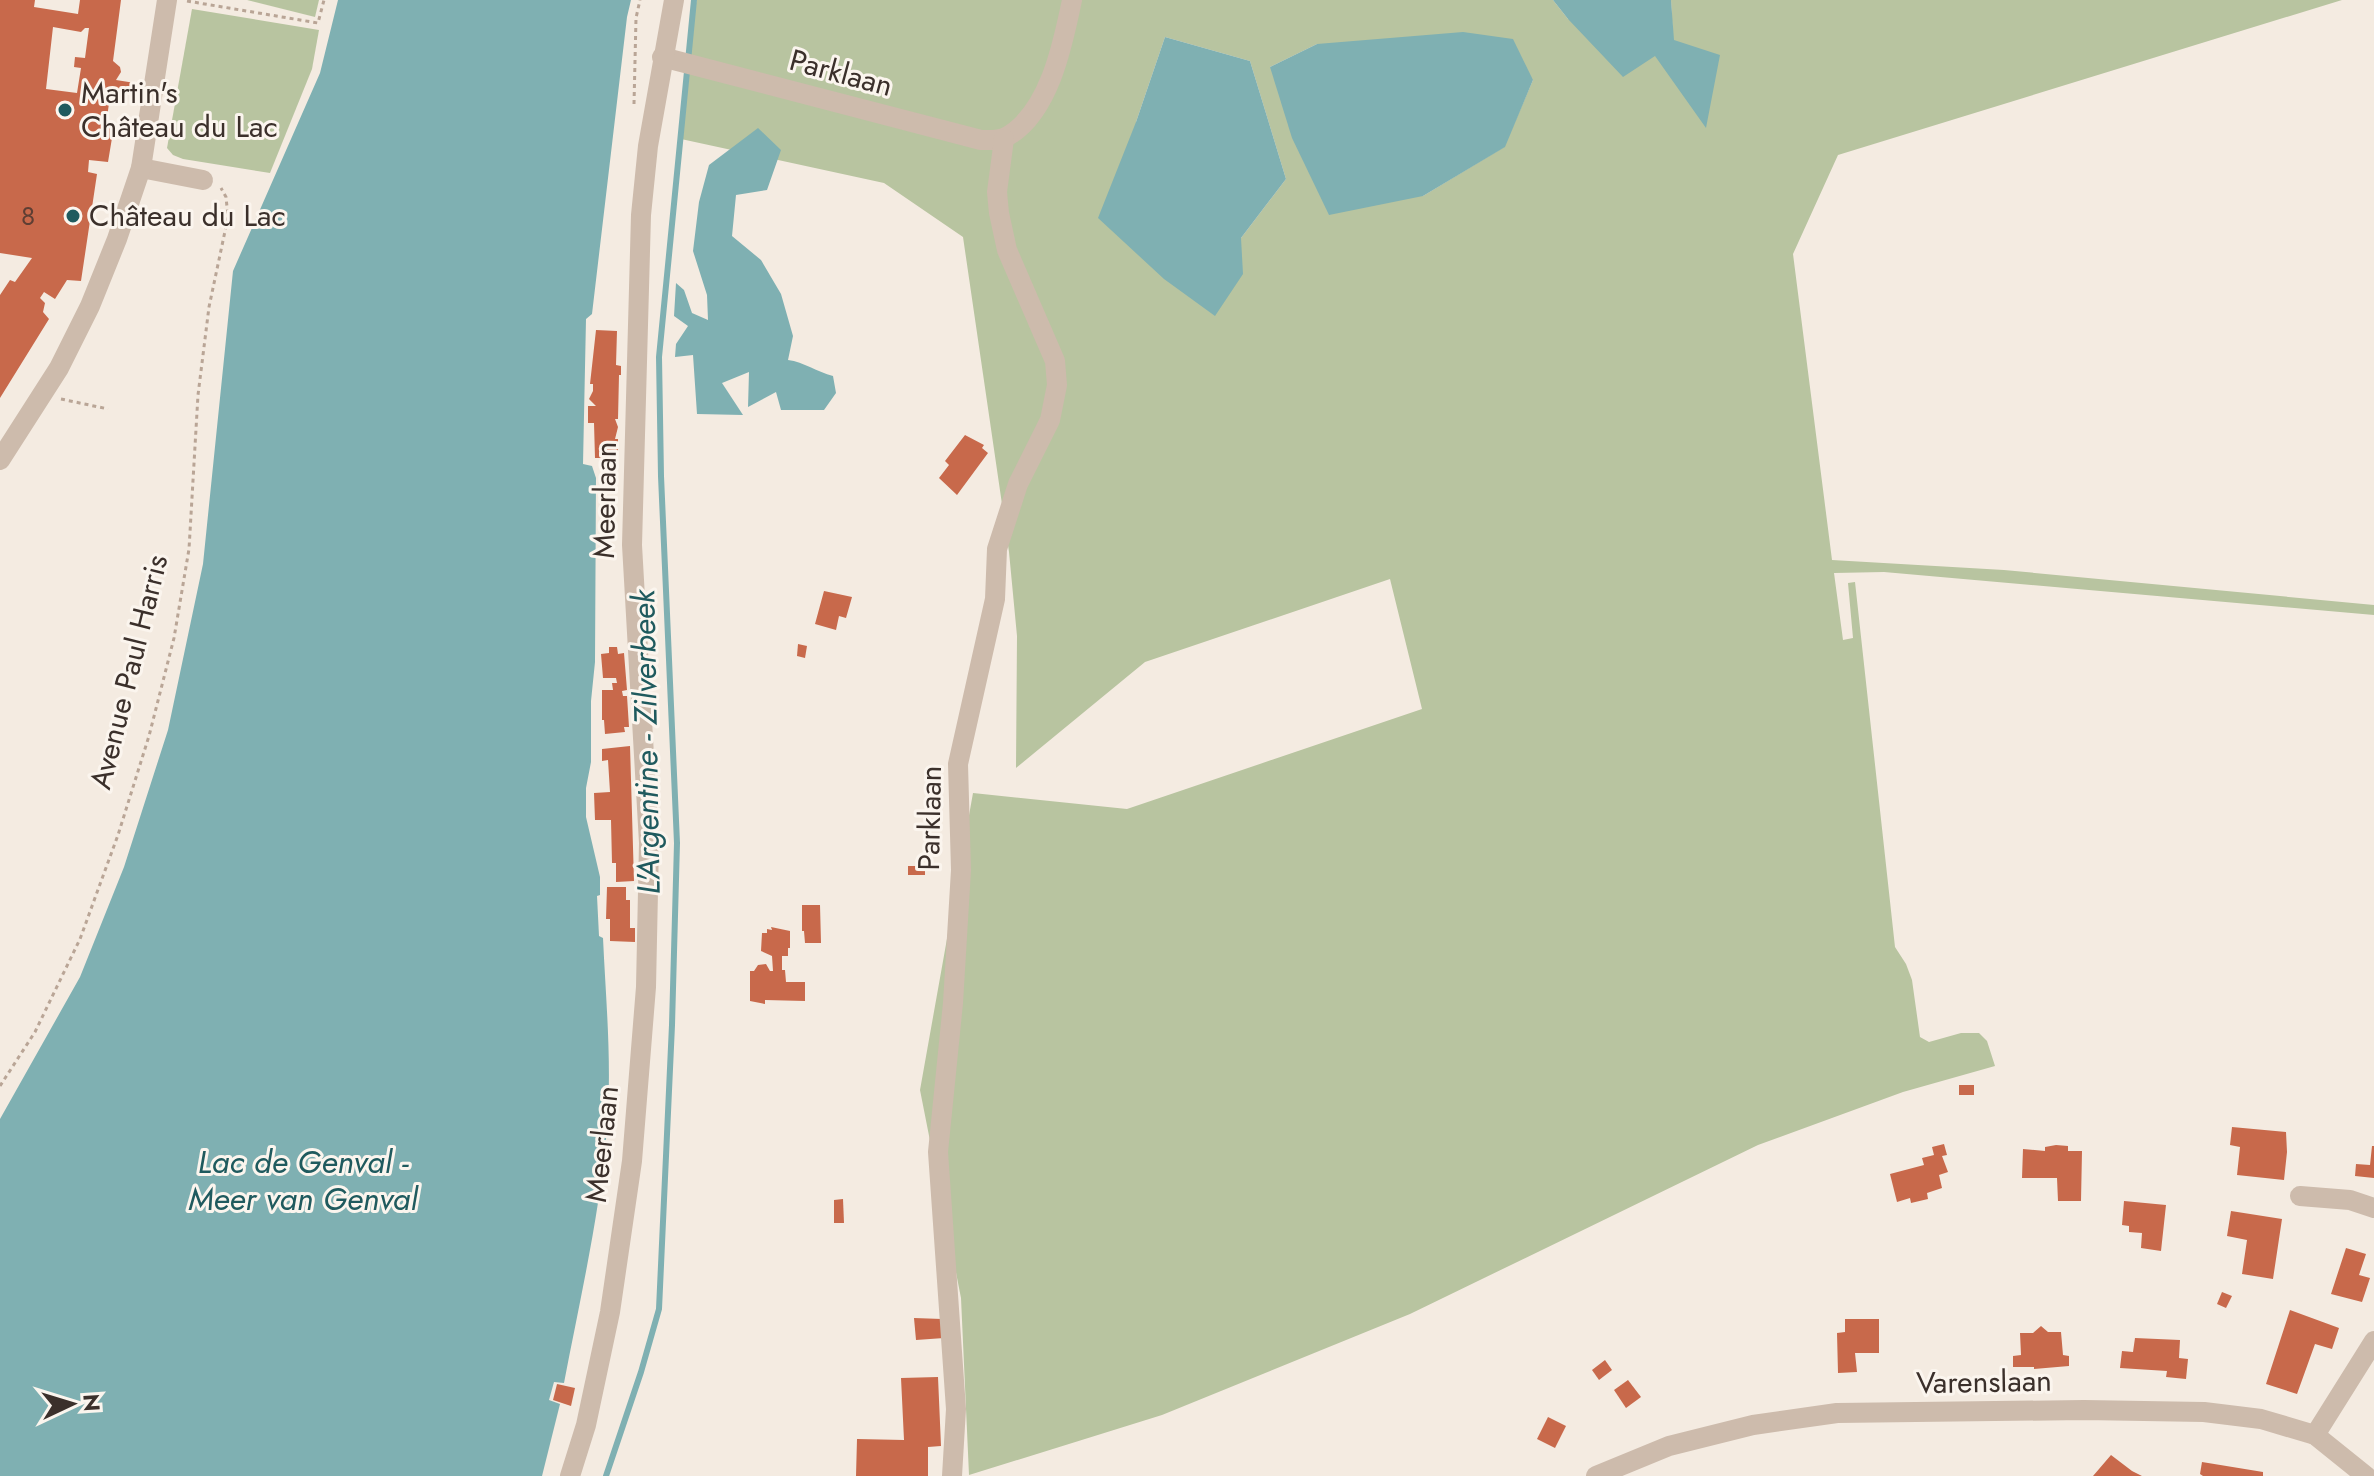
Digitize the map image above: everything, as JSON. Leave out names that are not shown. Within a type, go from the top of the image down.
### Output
[{"type":"street","points":[[0,460],[59,368],[90,306],[117,239],[141,168],[167,0]]},
{"type":"street","name":"Meerlaan","points":[[570,1476],[586,1425],[610,1312],[632,1161],[646,987],[649,843],[632,545],[641,215],[648,146],[668,58],[674,0]]},
{"type":"street","points":[[1004,139],[1039,103],[1054,73],[1072,0]]},
{"type":"street","name":"Parklaan","points":[[668,58],[981,140],[1004,139],[997,192],[1001,225],[1007,250],[1055,361],[1057,385],[1050,420],[1018,484],[997,549],[995,599],[958,764],[961,870],[953,1003],[938,1152],[956,1409],[952,1476]]},
{"type":"street","points":[[141,168],[203,180]]},
{"type":"street","points":[[2300,1196],[2350,1200],[2374,1208]]},
{"type":"street","points":[[2315,1435],[2374,1341]]},
{"type":"street","name":"Varenslaan","points":[[1596,1476],[1683,1442],[1753,1425],[1837,1413],[2084,1410],[2204,1412],[2261,1419],[2315,1435],[2366,1476]]},
{"type":"path","points":[[179,0],[318,23],[324,0]]},
{"type":"path","name":"Avenue Paul Harris","points":[[0,1086],[35,1032],[80,939],[123,821],[174,638],[189,549],[200,380],[209,307],[228,217],[223,189],[203,180]]},
{"type":"path","points":[[42,395],[108,409]]},
{"type":"green space","points":[[247,0],[319,0],[315,17]]},
{"type":"green space","points":[[697,0],[1553,0],[1568,19],[1673,40],[1671,0],[2342,0],[1838,155],[1793,254],[1832,560],[2004,570],[2374,605],[2374,615],[1884,572],[1834,573],[1843,640],[1853,638],[1848,583],[1855,582],[1895,947],[1912,980],[1920,1037],[1929,1042],[1961,1033],[1979,1033],[1987,1041],[1995,1066],[1903,1092],[1758,1145],[1410,1314],[1162,1415],[969,1475],[961,1298],[920,1090],[973,793],[1127,809],[1422,709],[1390,579],[1145,662],[1016,768],[1017,636],[1009,552],[963,237],[884,183],[681,139],[692,15]],"holes":[[[1165,37],[1250,61],[1286,179],[1241,238],[1136,122]],[[1317,44],[1533,80],[1504,147],[1423,196],[1270,67]]]},
{"type":"green space","points":[[192,9],[319,30],[312,69],[270,173],[183,159],[167,148]]},
{"type":"water","name":"Lac de Genval - Meer van Genval","points":[[338,0],[631,0],[592,314],[586,319],[583,464],[592,466],[596,478],[595,662],[586,817],[600,877],[600,895],[597,896],[599,936],[603,938],[608,1104],[595,1224],[564,1383],[554,1382],[549,1400],[560,1404],[542,1476],[0,1476],[0,1119],[80,977],[124,867],[168,730],[203,564],[233,271],[320,73]]},
{"type":"water","points":[[1553,0],[1671,0],[1674,40],[1720,55],[1706,128],[1655,56],[1623,77]]},
{"type":"water","points":[[1463,32],[1513,39],[1533,80],[1505,147],[1423,196],[1329,215],[1292,138],[1270,67],[1317,44]]},
{"type":"water","points":[[1165,37],[1250,61],[1286,179],[1241,238],[1243,274],[1215,316],[1164,279],[1098,218]]},
{"type":"water","points":[[758,128],[781,150],[767,190],[736,195],[732,236],[761,260],[781,294],[793,336],[788,360],[833,376],[836,393],[824,410],[781,410],[776,392],[748,407],[749,372],[722,383],[743,415],[697,414],[693,355],[675,357],[676,344],[688,326],[674,316],[676,283],[684,290],[692,313],[708,320],[707,295],[693,251],[699,202],[709,165]]},
{"type":"building","name":"Château du Lac","points":[[0,0],[35,0],[34,7],[78,14],[80,0],[121,0],[113,61],[121,72],[116,80],[135,83],[133,94],[120,92],[116,97],[110,96],[106,125],[114,126],[108,162],[89,160],[88,172],[97,174],[81,281],[67,280],[55,299],[44,292],[40,298],[45,303],[43,312],[49,319],[0,398],[0,295],[10,280],[15,282],[32,258],[0,253]],"holes":[[[53,27],[81,32],[89,28],[85,58],[75,57],[74,67],[81,68],[77,93],[46,89]]]},
{"type":"building","points":[[596,330],[617,331],[616,365],[621,366],[618,419],[615,419],[618,458],[595,458],[594,423],[588,423],[588,406],[596,406],[589,399],[593,391],[593,384],[590,384]]},
{"type":"building","points":[[965,435],[984,445],[982,448],[988,453],[957,495],[939,478],[949,465],[945,461]]},
{"type":"building","points":[[824,591],[852,597],[846,618],[839,616],[836,630],[815,624]]},
{"type":"building","points":[[798,644],[807,646],[805,658],[797,656]]},
{"type":"building","points":[[609,647],[617,647],[618,654],[624,653],[627,690],[622,691],[623,696],[627,696],[629,727],[624,727],[625,732],[605,734],[602,690],[613,690],[612,683],[617,683],[616,678],[603,678],[601,654],[609,653]]},
{"type":"building","points":[[630,746],[634,881],[616,882],[616,863],[612,863],[611,820],[595,820],[594,793],[610,792],[608,760],[602,761],[602,749]]},
{"type":"building","points":[[908,866],[925,866],[925,875],[908,875]]},
{"type":"building","points":[[607,887],[626,887],[626,900],[630,900],[630,928],[635,928],[635,942],[610,941],[610,919],[606,919]]},
{"type":"building","points":[[802,905],[820,905],[821,943],[805,943]]},
{"type":"building","points":[[771,927],[790,931],[790,948],[788,956],[782,956],[782,970],[785,970],[786,982],[805,982],[805,1001],[765,1000],[765,1004],[750,1001],[750,971],[766,964],[773,971],[772,956],[761,951],[762,933],[772,930]]},
{"type":"building","points":[[1959,1085],[1974,1085],[1974,1095],[1959,1095]]},
{"type":"building","points":[[2232,1127],[2286,1132],[2284,1180],[2237,1175],[2240,1147],[2230,1145]]},
{"type":"building","points":[[1944,1144],[1947,1155],[1942,1156],[1948,1172],[1939,1175],[1942,1188],[1927,1193],[1928,1199],[1911,1203],[1910,1198],[1897,1202],[1890,1174],[1924,1165],[1922,1158],[1934,1155],[1932,1147]]},
{"type":"building","points":[[2068,1146],[2068,1151],[2082,1151],[2081,1201],[2058,1201],[2057,1178],[2022,1178],[2023,1149],[2045,1151],[2045,1147]]},
{"type":"building","points":[[2372,1146],[2374,1178],[2355,1176],[2356,1164],[2370,1165]]},
{"type":"building","points":[[843,1199],[844,1223],[834,1223],[834,1200]]},
{"type":"building","points":[[2124,1201],[2166,1205],[2161,1251],[2141,1248],[2142,1233],[2129,1232],[2129,1226],[2122,1225]]},
{"type":"building","points":[[2231,1211],[2282,1219],[2273,1279],[2242,1274],[2247,1240],[2227,1236]]},
{"type":"building","points":[[2346,1248],[2366,1254],[2359,1275],[2370,1278],[2362,1302],[2331,1294]]},
{"type":"building","points":[[2222,1292],[2232,1296],[2226,1308],[2217,1304]]},
{"type":"building","points":[[2290,1310],[2339,1328],[2332,1349],[2315,1344],[2297,1394],[2266,1384]]},
{"type":"building","points":[[914,1318],[942,1319],[944,1338],[916,1340]]},
{"type":"building","points":[[1845,1319],[1879,1319],[1879,1353],[1855,1353],[1857,1372],[1838,1373],[1837,1333],[1845,1332]]},
{"type":"building","points":[[2041,1326],[2048,1332],[2061,1332],[2063,1355],[2069,1356],[2069,1366],[2013,1367],[2013,1356],[2021,1355],[2020,1333],[2033,1333]]},
{"type":"building","points":[[2135,1338],[2180,1340],[2179,1358],[2188,1359],[2186,1379],[2166,1377],[2167,1371],[2120,1368],[2122,1351],[2133,1352]]},
{"type":"building","points":[[1605,1360],[1612,1370],[1599,1380],[1592,1370]]},
{"type":"building","points":[[938,1377],[941,1446],[928,1447],[928,1476],[856,1476],[857,1439],[904,1440],[901,1378]]},
{"type":"building","points":[[1628,1380],[1641,1397],[1626,1408],[1614,1390]]},
{"type":"building","points":[[557,1384],[575,1388],[571,1406],[553,1400]]},
{"type":"building","points":[[1548,1417],[1566,1426],[1555,1448],[1537,1439]]},
{"type":"building","points":[[2111,1455],[2132,1471],[2142,1476],[2093,1476]]},
{"type":"building","points":[[2202,1462],[2263,1472],[2263,1476],[2203,1476],[2200,1474]]},
{"type":"waterway","name":"L'Argentine - Zilverbeek","points":[[606,1476],[659,1309],[677,843],[661,476],[659,357],[694,0]]},
{"type":"place","name":"Martin's Château du Lac","points":[[65,110]]},
{"type":"place","name":"Château du Lac","points":[[73,216]]}]
